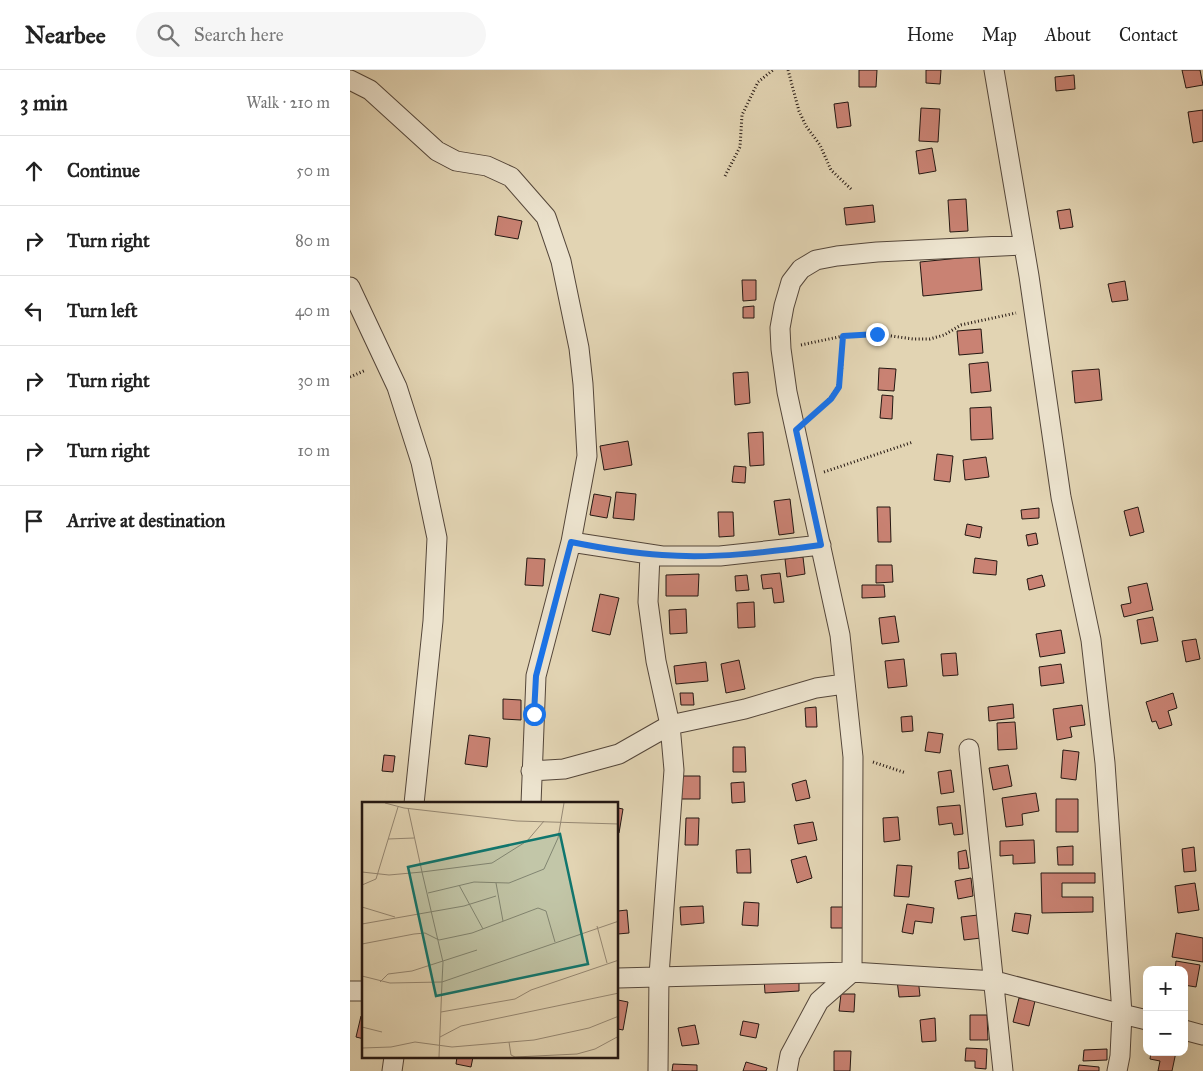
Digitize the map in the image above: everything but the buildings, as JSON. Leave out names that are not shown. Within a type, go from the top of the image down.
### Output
[{"type":"street","points":[[994,70],[1034,310],[1060,497],[1091,640],[1105,763],[1122,1014],[1120,1056],[1117,1071]]},
{"type":"street","points":[[350,80],[370,90],[437,151],[456,161],[487,166],[512,177],[546,217],[561,260],[579,348],[587,456],[571,542],[536,676],[531,802]]},
{"type":"street","points":[[787,1071],[790,1056],[819,1001],[852,972],[853,757],[840,635],[780,349],[780,328],[791,282],[801,269],[816,260],[837,256],[1022,244]]},
{"type":"street","points":[[350,287],[397,387],[421,462],[437,538],[433,621],[414,802]]},
{"type":"street","points":[[571,542],[650,554],[720,556],[821,545]]},
{"type":"street","points":[[650,554],[648,602],[656,661],[670,725],[674,770],[659,975],[658,1071]]},
{"type":"street","points":[[531,771],[564,769],[619,754],[670,725],[745,708],[816,688],[844,684]]},
{"type":"street","points":[[969,749],[995,980],[997,1026],[1003,1071]]},
{"type":"street","points":[[619,978],[659,975],[852,972],[995,980],[1143,1019]]},
{"type":"street","points":[[1188,1031],[1203,1035]]},
{"type":"street","points":[[392,1071],[394,1058]]},
{"type":"path","points":[[725,176],[740,146],[742,115],[758,82],[774,70]]},
{"type":"path","points":[[788,70],[799,111],[806,126],[820,145],[831,170],[851,189]]},
{"type":"path","points":[[780,349],[843,336],[877,334],[913,340],[930,339],[944,335],[961,325],[1034,310]]},
{"type":"path","points":[[796,430],[831,399],[839,387],[843,336]]},
{"type":"path","points":[[806,478],[913,442]]},
{"type":"path","points":[[853,757],[906,773]]},
{"type":"route","points":[[534,714],[536,676],[571,542],[612,550],[662,556],[720,556],[821,545],[796,430],[831,399],[839,387],[843,336],[877,334]]}]
